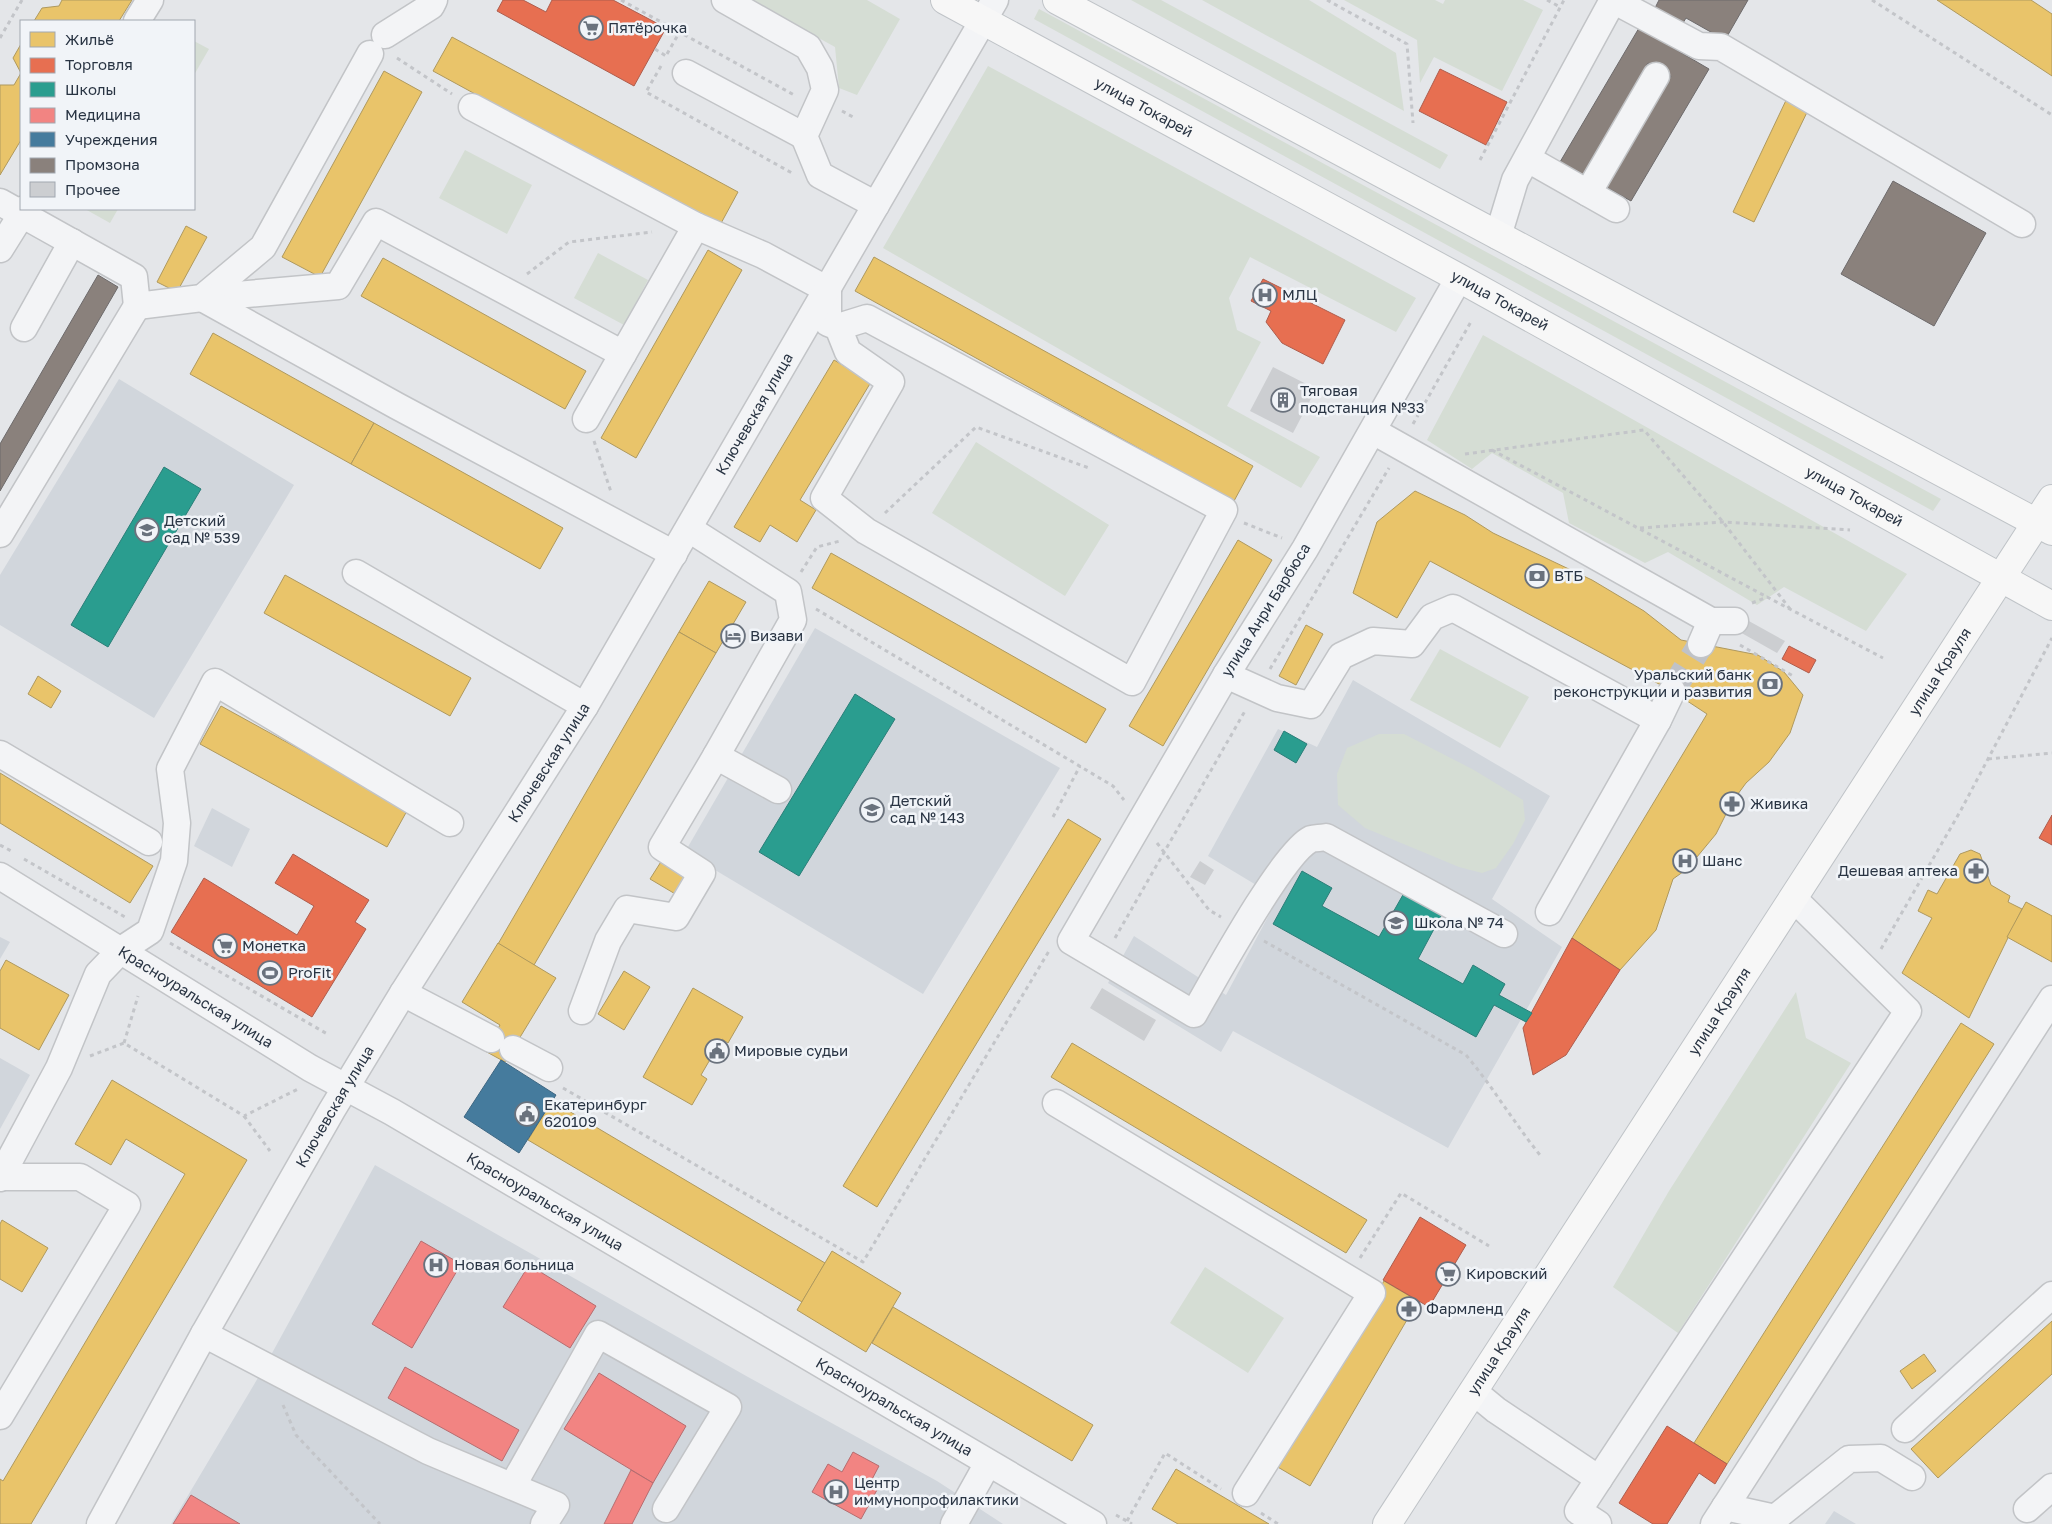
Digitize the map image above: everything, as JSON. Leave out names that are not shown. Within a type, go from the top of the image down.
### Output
[{"type":"main road","name":"улица Токарей","points":[[945,0],[989,10],[1459,278],[2052,606]]},
{"type":"main road","points":[[1057,0],[2044,526]]},
{"type":"main road","name":"улица Крауля","points":[[1387,1524],[2001,579],[2044,526],[2052,499]]},
{"type":"street","points":[[138,20],[150,0]]},
{"type":"street","points":[[202,298],[263,247],[383,48],[431,6],[434,0]]},
{"type":"street","points":[[725,0],[808,47],[820,68],[825,90],[804,136]]},
{"type":"street","points":[[1498,236],[1515,180],[1613,0],[1699,46],[1721,47],[2022,224]]},
{"type":"street","name":"Ключевская улица","points":[[100,1524],[204,1334],[345,1088],[403,993],[586,706],[989,10]]},
{"type":"street","points":[[686,73],[804,136],[820,175],[876,206]]},
{"type":"street","points":[[1588,193],[1656,76]]},
{"type":"street","points":[[472,107],[696,226],[762,255],[828,290],[828,323],[838,327],[867,318],[1224,510],[1132,682],[866,531],[824,498],[891,382],[848,352],[838,327]]},
{"type":"street","points":[[1528,159],[1616,209]]},
{"type":"street","points":[[0,249],[16,208],[134,277],[137,306],[0,534]]},
{"type":"street","points":[[137,306],[202,298],[338,286],[376,222],[623,354]]},
{"type":"street","points":[[586,419],[696,226]]},
{"type":"street","points":[[24,328],[72,242]]},
{"type":"street","name":"улица Анри Барбюса","points":[[1061,944],[1141,822],[1226,675],[1305,549],[1459,278]]},
{"type":"street","points":[[202,298],[397,406],[674,554]]},
{"type":"street","points":[[1373,430],[1717,627]]},
{"type":"street","points":[[582,1011],[608,941],[627,909],[676,917],[702,873],[662,848],[793,620],[788,592],[689,529]]},
{"type":"street","points":[[356,573],[586,706]]},
{"type":"street","points":[[1226,675],[1282,689],[1311,705],[1341,656],[1373,640],[1412,644],[1432,617],[1453,608],[1658,720]]},
{"type":"street","points":[[0,1416],[9,1382],[127,1205],[80,1177],[0,1177],[59,1068],[98,974],[121,950],[150,931],[174,861],[177,823],[170,769],[215,682],[450,823]]},
{"type":"street","points":[[1549,912],[1658,720],[1672,691]]},
{"type":"street","points":[[0,754],[149,842]]},
{"type":"street","points":[[716,756],[778,790]]},
{"type":"street","points":[[1061,944],[1103,960],[1194,1014],[1258,905],[1297,850],[1311,839],[1326,837],[1504,934]]},
{"type":"street","name":"Красноуральская улица","points":[[0,876],[345,1088],[392,1112],[1093,1524]]},
{"type":"street","points":[[1582,1520],[1599,1479],[1908,1011],[1793,898]]},
{"type":"street","points":[[403,993],[549,1068]]},
{"type":"street","points":[[1912,1477],[1881,1458],[1849,1459],[1775,1518],[1720,1515],[2052,999]]},
{"type":"street","points":[[1056,1103],[1372,1293],[1243,1499]]},
{"type":"street","points":[[1905,1429],[2052,1295]]},
{"type":"street","points":[[204,1334],[428,1451],[513,1485],[556,1505],[544,1524]]},
{"type":"street","points":[[513,1485],[598,1334],[728,1407],[666,1508]]},
{"type":"street","points":[[1473,1392],[1496,1410],[1599,1479]]},
{"type":"street","points":[[954,1524],[988,1463]]},
{"type":"street","points":[[2027,1509],[2052,1486]]},
{"type":"path","points":[[0,38],[22,0]]},
{"type":"path","points":[[621,0],[818,108]]},
{"type":"path","points":[[1327,0],[1407,44],[1413,123]]},
{"type":"path","points":[[1547,0],[1560,7]]},
{"type":"path","points":[[1480,160],[1564,0]]},
{"type":"path","points":[[1872,0],[2052,114]]},
{"type":"path","points":[[383,48],[472,107]]},
{"type":"path","points":[[654,49],[666,56]]},
{"type":"path","points":[[505,291],[569,242],[657,231]]},
{"type":"path","points":[[1401,446],[1472,320]]},
{"type":"path","points":[[586,419],[621,524]]},
{"type":"path","points":[[1094,470],[976,427],[866,531],[846,540],[817,547],[788,592],[1113,786],[1209,910],[1466,1055],[1488,1082],[1514,1123],[1540,1155]]},
{"type":"path","points":[[1429,461],[1491,449],[1644,430],[1723,522],[1790,609]]},
{"type":"path","points":[[1491,449],[1883,658]]},
{"type":"path","points":[[1221,516],[1250,525],[1305,549]]},
{"type":"path","points":[[1639,528],[1723,522],[1850,530]]},
{"type":"path","points":[[1717,627],[1725,612],[1768,597]]},
{"type":"path","points":[[1868,972],[1988,759],[2052,638]]},
{"type":"path","points":[[1988,759],[2052,753]]},
{"type":"path","points":[[1053,817],[1080,766]]},
{"type":"path","points":[[1103,960],[1166,854]]},
{"type":"path","points":[[549,1068],[550,1080],[863,1262],[1061,944]]},
{"type":"path","points":[[124,1043],[138,996]]},
{"type":"path","points":[[59,1068],[124,1043]]},
{"type":"path","points":[[124,1043],[244,1116],[270,1151]]},
{"type":"path","points":[[244,1116],[298,1089]]},
{"type":"path","points":[[1347,1279],[1401,1193],[1488,1246]]},
{"type":"path","points":[[281,1400],[296,1435],[380,1524]]},
{"type":"path","points":[[1132,1524],[1127,1521],[1165,1453],[1243,1499],[1278,1524]]},
{"type":"shaded area","points":[[750,0],[867,0],[900,19],[857,95],[839,88],[835,47]]},
{"type":"shaded area","points":[[1131,0],[1161,0],[1448,155],[1440,169]]},
{"type":"shaded area","points":[[1202,0],[1309,0],[1396,53],[1404,111]]},
{"type":"shaded area","points":[[1344,0],[1435,0],[1443,4],[1445,0],[1523,0],[1543,10],[1502,91],[1434,57],[1420,83],[1417,40]]},
{"type":"shaded area","points":[[1039,9],[1941,499],[1933,511],[1034,19]]},
{"type":"shaded area","points":[[195,42],[209,49],[195,73]]},
{"type":"shaded area","points":[[988,66],[1416,298],[1396,332],[1250,257],[1229,298],[1237,330],[1261,342],[1227,406],[1320,457],[1301,488],[883,248]]},
{"type":"shaded area","points":[[465,150],[532,185],[507,234],[439,198]]},
{"type":"shaded area","points":[[87,210],[117,210],[110,223]]},
{"type":"shaded area","points":[[598,253],[648,280],[624,325],[574,298]]},
{"type":"shaded area","points":[[1483,335],[1907,574],[1866,631],[1784,587],[1757,605],[1668,552],[1645,563],[1569,523],[1563,493],[1492,453],[1472,469],[1427,440]]},
{"type":"shaded area","name":"Детский сад № 539","points":[[119,379],[294,485],[154,718],[0,625],[0,575]]},
{"type":"shaded area","points":[[976,442],[1109,525],[1065,596],[932,513]]},
{"type":"shaded area","name":"Детский сад № 143","points":[[815,628],[1060,768],[923,994],[685,852]]},
{"type":"shaded area","points":[[1440,649],[1529,697],[1500,748],[1410,700]]},
{"type":"shaded area","name":"Школа № 74","points":[[1353,680],[1550,796],[1492,899],[1562,947],[1448,1148],[1233,1031],[1221,1052],[1108,983],[1134,936],[1226,995],[1278,898],[1208,856],[1278,729],[1317,747]]},
{"type":"shaded area","points":[[1379,734],[1404,734],[1474,770],[1523,800],[1525,820],[1513,844],[1496,868],[1482,873],[1459,867],[1365,828],[1338,805],[1337,774],[1347,748]]},
{"type":"shaded area","points":[[212,808],[250,829],[232,867],[194,846]]},
{"type":"shaded area","points":[[0,937],[10,942],[0,959]]},
{"type":"shaded area","points":[[1796,992],[1806,1038],[1851,1063],[1678,1333],[1613,1287],[1669,1191]]},
{"type":"shaded area","points":[[0,1058],[30,1075],[0,1129]]},
{"type":"shaded area","name":"Новая больница","points":[[375,1165],[748,1377],[937,1481],[1003,1524],[171,1524],[265,1366]]},
{"type":"shaded area","points":[[1205,1267],[1284,1318],[1248,1373],[1170,1323]]},
{"type":"shaded area","points":[[1834,1511],[1856,1524],[1825,1524]]},
{"type":"building: Жильё","points":[[62,0],[132,0],[120,20],[35,20],[42,8],[59,6]]},
{"type":"building: Жильё","points":[[1937,0],[2031,0],[2052,14],[2052,76]]},
{"type":"building: Жильё","points":[[452,37],[738,192],[719,227],[433,71]]},
{"type":"building: Жильё","points":[[20,46],[20,71],[13,58]]},
{"type":"building: Жильё","points":[[384,71],[422,92],[320,277],[282,257]]},
{"type":"building: Жильё","points":[[20,75],[20,142],[0,175],[0,85],[14,85]]},
{"type":"building: Жильё","points":[[1789,94],[1811,104],[1754,222],[1733,212]]},
{"type":"building: Жильё","points":[[186,226],[207,237],[177,292],[157,282]]},
{"type":"building: Жильё","points":[[708,250],[742,270],[636,458],[601,438]]},
{"type":"building: Жильё","points":[[874,257],[1253,466],[1234,501],[855,291]]},
{"type":"building: Жильё","points":[[383,258],[586,371],[565,409],[361,296]]},
{"type":"building: Жильё","points":[[213,333],[374,423],[351,464],[190,374]]},
{"type":"building: Жильё","points":[[834,360],[871,382],[800,500],[816,510],[797,542],[770,525],[760,542],[734,527]]},
{"type":"building: Жильё","points":[[374,423],[563,528],[540,569],[351,464]]},
{"type":"building: Жильё","points":[[1415,491],[1465,515],[1493,533],[1592,580],[1644,611],[1681,640],[1758,655],[1784,672],[1803,695],[1790,733],[1769,762],[1746,783],[1732,802],[1716,834],[1687,869],[1673,879],[1656,930],[1620,970],[1572,938],[1707,714],[1672,691],[1430,561],[1397,618],[1353,593],[1377,522]]},
{"type":"building: Жильё","points":[[1238,540],[1272,560],[1163,746],[1129,726]]},
{"type":"building: Жильё","points":[[831,553],[1106,709],[1086,743],[812,588]]},
{"type":"building: Жильё","points":[[285,575],[471,678],[450,716],[264,613]]},
{"type":"building: Жильё","points":[[709,581],[746,602],[716,653],[679,632]]},
{"type":"building: Жильё","points":[[1306,625],[1323,634],[1296,685],[1279,676]]},
{"type":"building: Жильё","points":[[679,632],[716,653],[534,965],[498,944]]},
{"type":"building: Жильё","points":[[38,676],[61,691],[51,708],[28,694]]},
{"type":"building: Жильё","points":[[221,706],[408,809],[387,847],[200,744]]},
{"type":"building: Жильё","points":[[0,773],[153,866],[130,903],[0,823]]},
{"type":"building: Жильё","points":[[1068,819],[1101,839],[877,1207],[843,1186]]},
{"type":"building: Жильё","points":[[1971,850],[1980,854],[1991,885],[2010,896],[2008,902],[2022,909],[1969,1018],[1902,973],[1932,918],[1918,911],[1928,890],[1937,894],[1960,854]]},
{"type":"building: Жильё","points":[[664,857],[690,874],[677,895],[650,879]]},
{"type":"building: Жильё","points":[[2026,902],[2052,916],[2052,962],[2007,937]]},
{"type":"building: Жильё","points":[[498,943],[556,978],[505,1062],[485,1051],[500,1025],[462,1002]]},
{"type":"building: Жильё","points":[[6,960],[69,995],[39,1050],[0,1028],[0,971]]},
{"type":"building: Жильё","points":[[624,971],[650,987],[624,1030],[598,1014]]},
{"type":"building: Жильё","points":[[693,988],[743,1017],[728,1043],[722,1039],[701,1075],[707,1079],[692,1105],[643,1077]]},
{"type":"building: Жильё","points":[[1961,1023],[1994,1044],[1727,1464],[1694,1443]]},
{"type":"building: Жильё","points":[[1072,1043],[1367,1220],[1346,1253],[1051,1077]]},
{"type":"building: Жильё","points":[[112,1080],[247,1160],[31,1524],[0,1524],[0,1479],[3,1481],[185,1174],[126,1139],[111,1165],[75,1144]]},
{"type":"building: Жильё","points":[[552,1101],[825,1263],[802,1302],[528,1140]]},
{"type":"building: Жильё","points":[[2,1220],[48,1248],[22,1292],[0,1279],[0,1224]]},
{"type":"building: Жильё","points":[[832,1251],[901,1293],[866,1352],[797,1310]]},
{"type":"building: Жильё","points":[[1384,1281],[1418,1301],[1310,1486],[1276,1466]]},
{"type":"building: Жильё","points":[[893,1307],[1093,1425],[1072,1461],[872,1343]]},
{"type":"building: Жильё","points":[[2052,1321],[2052,1374],[1938,1478],[1911,1449]]},
{"type":"building: Жильё","points":[[1924,1354],[1936,1371],[1912,1389],[1900,1371]]},
{"type":"building: Жильё","points":[[1176,1469],[1269,1524],[1178,1524],[1152,1509]]},
{"type":"building: Торговля","points":[[503,0],[523,0],[546,12],[552,0],[613,0],[666,28],[634,86],[497,11]]},
{"type":"building: Торговля","points":[[1440,69],[1507,102],[1486,145],[1419,111]]},
{"type":"building: Торговля","points":[[1263,279],[1345,320],[1323,364],[1282,343],[1266,322],[1271,311],[1251,301]]},
{"type":"building: Торговля","points":[[1789,646],[1816,660],[1809,673],[1782,659]]},
{"type":"building: Торговля","points":[[2052,815],[2052,845],[2039,838]]},
{"type":"building: Торговля","points":[[293,854],[369,900],[355,922],[366,929],[312,1017],[171,932],[204,878],[297,935],[314,906],[275,883]]},
{"type":"building: Торговля","points":[[1572,938],[1620,970],[1566,1055],[1533,1075],[1523,1028]]},
{"type":"building: Торговля","points":[[1420,1217],[1466,1245],[1429,1307],[1383,1280]]},
{"type":"building: Торговля","points":[[1667,1426],[1727,1464],[1715,1484],[1699,1473],[1667,1524],[1653,1524],[1619,1503]]},
{"type":"building: Школы","points":[[164,467],[201,489],[108,647],[71,625]]},
{"type":"building: Школы","points":[[855,694],[895,719],[799,876],[759,852]]},
{"type":"building: Школы","points":[[1284,731],[1307,744],[1296,763],[1274,750]]},
{"type":"building: Школы","points":[[1302,871],[1332,888],[1322,906],[1379,937],[1404,893],[1442,914],[1418,959],[1463,984],[1473,965],[1505,984],[1499,995],[1532,1013],[1526,1022],[1494,1005],[1476,1037],[1273,924]]},
{"type":"building: Медицина","points":[[421,1241],[461,1264],[412,1348],[372,1324]]},
{"type":"building: Медицина","points":[[529,1265],[596,1306],[570,1348],[503,1307]]},
{"type":"building: Медицина","points":[[405,1367],[519,1430],[502,1461],[388,1398]]},
{"type":"building: Медицина","points":[[599,1373],[686,1426],[653,1483],[564,1429]]},
{"type":"building: Медицина","points":[[853,1452],[879,1466],[869,1485],[877,1490],[861,1519],[812,1492],[828,1464],[842,1472]]},
{"type":"building: Медицина","points":[[631,1470],[653,1483],[632,1524],[604,1524]]},
{"type":"building: Медицина","points":[[191,1495],[240,1524],[173,1524]]},
{"type":"building: Учреждения","points":[[501,1060],[556,1095],[519,1153],[464,1117]]},
{"type":"building: Промзона","points":[[1659,0],[1748,0],[1725,40],[1686,18],[1680,28],[1653,12]]},
{"type":"building: Промзона","points":[[1639,28],[1709,69],[1631,201],[1606,187],[1671,76],[1648,63],[1583,175],[1560,162]]},
{"type":"building: Промзона","points":[[1893,181],[1986,233],[1934,326],[1841,274]]},
{"type":"building: Промзона","points":[[98,275],[118,287],[0,491],[0,444]]},
{"type":"building: Прочее","name":"Тяговая подстанция №33","points":[[1273,367],[1316,389],[1293,433],[1250,411]]},
{"type":"building: Прочее","points":[[1738,615],[1785,641],[1777,653],[1731,627]]},
{"type":"building: Прочее","points":[[1200,861],[1214,870],[1205,885],[1190,877]]},
{"type":"building: Прочее","points":[[1102,988],[1156,1020],[1144,1041],[1090,1008]]},
{"type":"tunnel","points":[[1672,691],[1701,644]]},
{"type":"place","name":"Пятёрочка","points":[[591,28]]},
{"type":"place","name":"МЛЦ","points":[[1265,295]]},
{"type":"place","name":"Тяговая подстанция №33","points":[[1283,400]]},
{"type":"place","name":"Детский сад № 539","points":[[147,530]]},
{"type":"place","name":"ВТБ","points":[[1537,576]]},
{"type":"place","name":"Визави","points":[[733,636]]},
{"type":"place","name":"Уральский банк реконструкции и развития","points":[[1770,684]]},
{"type":"place","name":"Живика","points":[[1732,804]]},
{"type":"place","name":"Детский сад № 143","points":[[872,810]]},
{"type":"place","name":"Шанс","points":[[1685,861]]},
{"type":"place","name":"Дешевая аптека","points":[[1976,871]]},
{"type":"place","name":"Школа № 74","points":[[1396,923]]},
{"type":"place","name":"Монетка","points":[[225,946]]},
{"type":"place","name":"ProFit","points":[[270,973]]},
{"type":"place","name":"Мировые судьи","points":[[717,1051]]},
{"type":"place","name":"Екатеринбург 620109","points":[[527,1114]]},
{"type":"place","name":"Новая больница","points":[[436,1265]]},
{"type":"place","name":"Кировский","points":[[1448,1274]]},
{"type":"place","name":"Фармленд","points":[[1409,1309]]},
{"type":"place","name":"Центр иммунопрофилактики","points":[[836,1492]]}]
